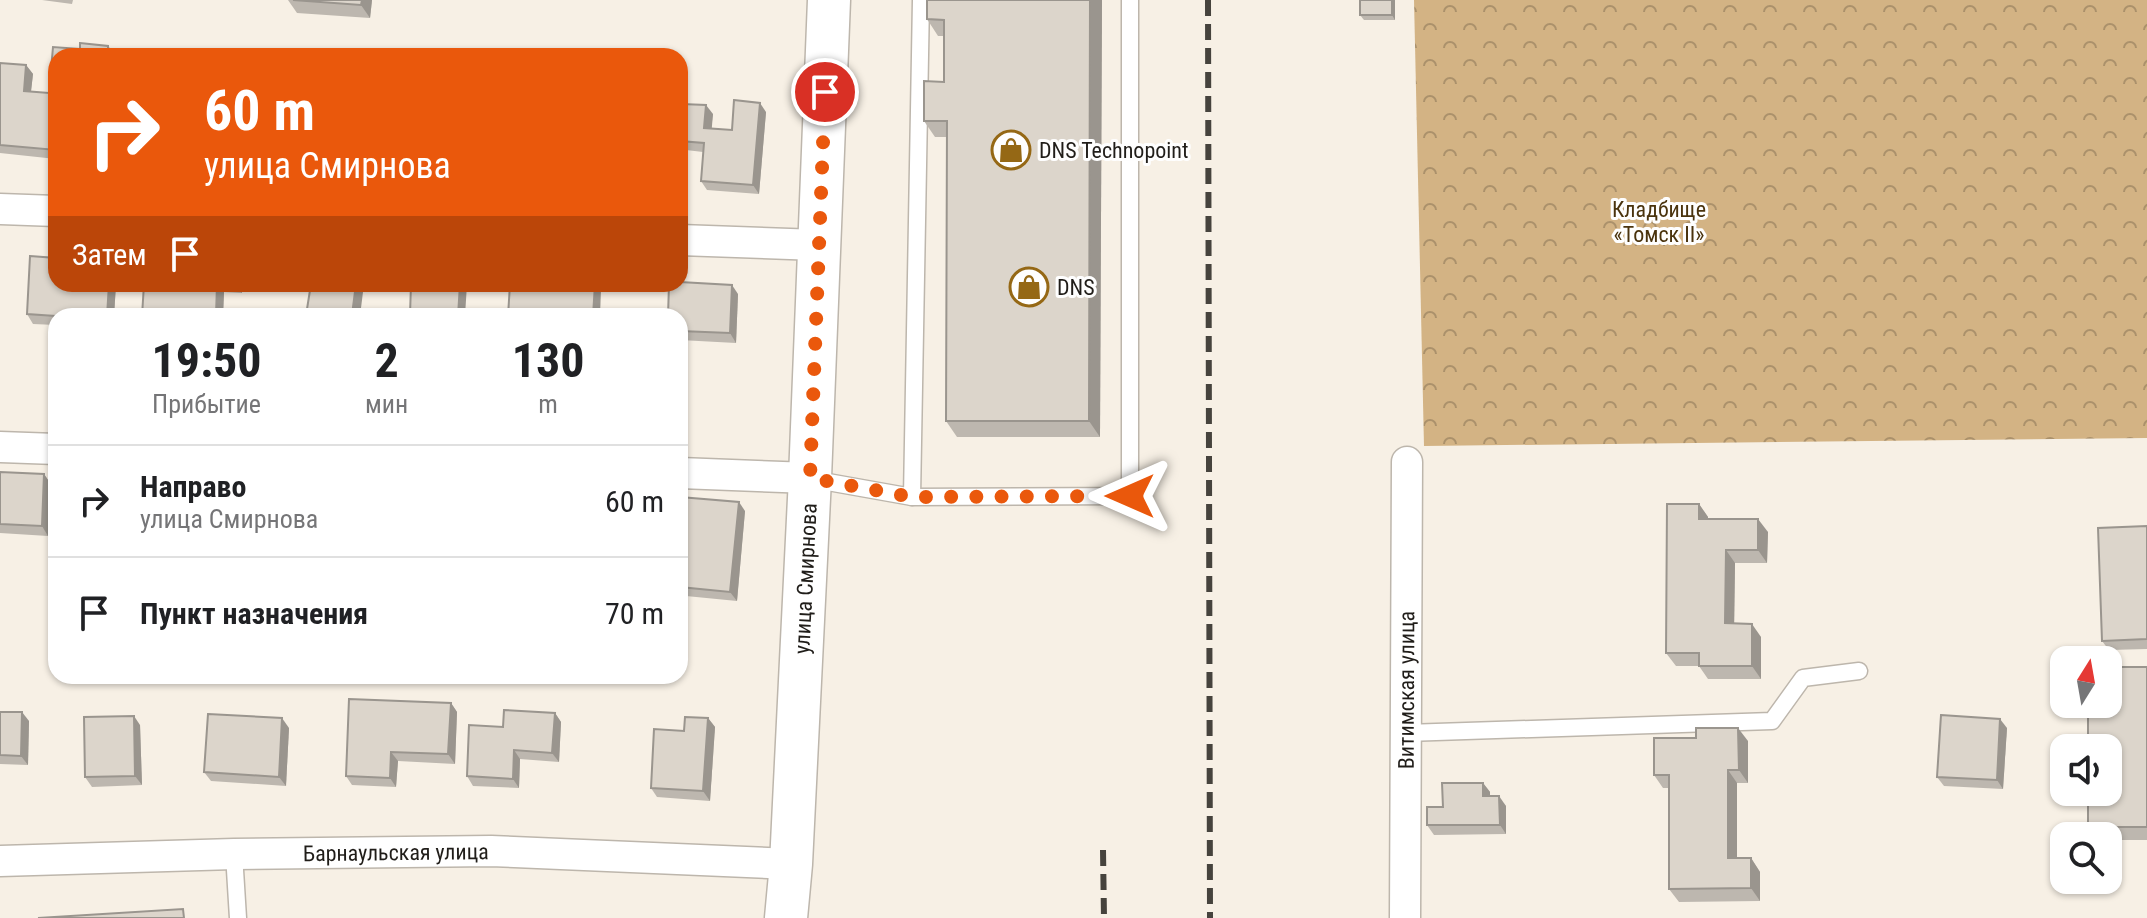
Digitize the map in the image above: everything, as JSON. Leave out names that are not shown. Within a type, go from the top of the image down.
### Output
[{"type":"main road","name":"улица Смирнова","points":[[786,918],[810,478],[829,0]]},
{"type":"street","points":[[0,209],[48,211]]},
{"type":"street","points":[[688,240],[818,245]]},
{"type":"street","points":[[0,447],[48,449]]},
{"type":"street","name":"Витимская улица","points":[[1405,918],[1407,462]]},
{"type":"street","points":[[688,473],[810,478]]},
{"type":"street","name":"Барнаульская улица","points":[[0,861],[491,851],[791,864]]},
{"type":"lane","points":[[912,497],[921,0]]},
{"type":"lane","points":[[810,478],[912,497],[1130,496],[1130,0]]},
{"type":"lane","points":[[1406,733],[1772,721],[1803,678],[1859,671]]},
{"type":"lane","points":[[234,854],[238,918]]},
{"type":"green space","name":"Кладбище «Томск II»","points":[[1414,0],[2147,0],[2147,438],[1424,446]]},
{"type":"building","points":[[293,0],[362,0],[361,5]]},
{"type":"building","name":"DNS","points":[[927,0],[1090,0],[1089,421],[946,421],[947,121],[924,121],[924,81],[944,82],[944,20],[927,19]]},
{"type":"building","points":[[1360,0],[1392,0],[1392,15],[1360,15]]},
{"type":"building","points":[[80,43],[108,46],[108,48],[80,48]]},
{"type":"building","points":[[0,63],[26,65],[24,91],[48,93],[48,149],[0,145]]},
{"type":"building","points":[[734,100],[760,103],[753,185],[701,181],[704,143],[688,142],[688,104],[706,105],[704,128],[732,130]]},
{"type":"building","points":[[30,256],[48,257],[48,292],[108,292],[108,308],[48,308],[48,315],[27,314]]},
{"type":"building","points":[[688,282],[732,285],[730,333],[688,331],[688,308],[668,308],[669,292],[688,292]]},
{"type":"building","points":[[144,292],[217,292],[216,308],[142,308]]},
{"type":"building","points":[[310,292],[355,292],[353,308],[307,308]]},
{"type":"building","points":[[411,292],[460,292],[458,308],[410,308]]},
{"type":"building","points":[[510,292],[594,292],[594,308],[508,308]]},
{"type":"building","points":[[0,472],[44,474],[42,526],[0,524]]},
{"type":"building","points":[[688,498],[739,502],[730,592],[688,588]]},
{"type":"building","points":[[1667,504],[1699,504],[1699,519],[1758,519],[1758,550],[1726,550],[1725,623],[1752,624],[1752,666],[1699,666],[1699,653],[1666,653]]},
{"type":"building","points":[[2147,526],[2147,639],[2102,641],[2098,528]]},
{"type":"building","points":[[2122,667],[2147,667],[2147,827],[2122,827],[2122,822],[2088,822],[2088,806],[2122,806],[2122,734],[2088,734],[2088,718],[2122,718]]},
{"type":"building","points":[[349,699],[451,703],[448,754],[391,752],[390,778],[346,776]]},
{"type":"building","points":[[504,710],[555,713],[552,753],[514,750],[513,779],[467,776],[469,725],[503,727]]},
{"type":"building","points":[[0,712],[22,712],[21,756],[0,755]]},
{"type":"building","points":[[208,714],[282,718],[279,777],[204,772]]},
{"type":"building","points":[[1941,715],[2000,719],[1997,780],[1937,777]]},
{"type":"building","points":[[134,716],[135,776],[85,777],[84,717]]},
{"type":"building","points":[[685,717],[708,718],[703,791],[651,788],[654,729],[684,731]]},
{"type":"building","points":[[1696,728],[1738,728],[1739,770],[1728,770],[1728,858],[1751,858],[1751,888],[1669,889],[1669,775],[1654,775],[1654,738],[1696,738]]},
{"type":"building","points":[[1442,783],[1483,783],[1483,796],[1499,796],[1500,825],[1427,825],[1427,807],[1443,807]]},
{"type":"building","points":[[183,909],[184,918],[38,918]]},
{"type":"railway","points":[[1208,0],[1210,918]]},
{"type":"railway","points":[[1103,850],[1104,918]]},
{"type":"place","name":"DNS Technopoint","points":[[1011,150]]},
{"type":"place","name":"DNS","points":[[1029,287]]},
{"type":"route","points":[[825,92],[810,478],[912,497],[1130,496]]}]
